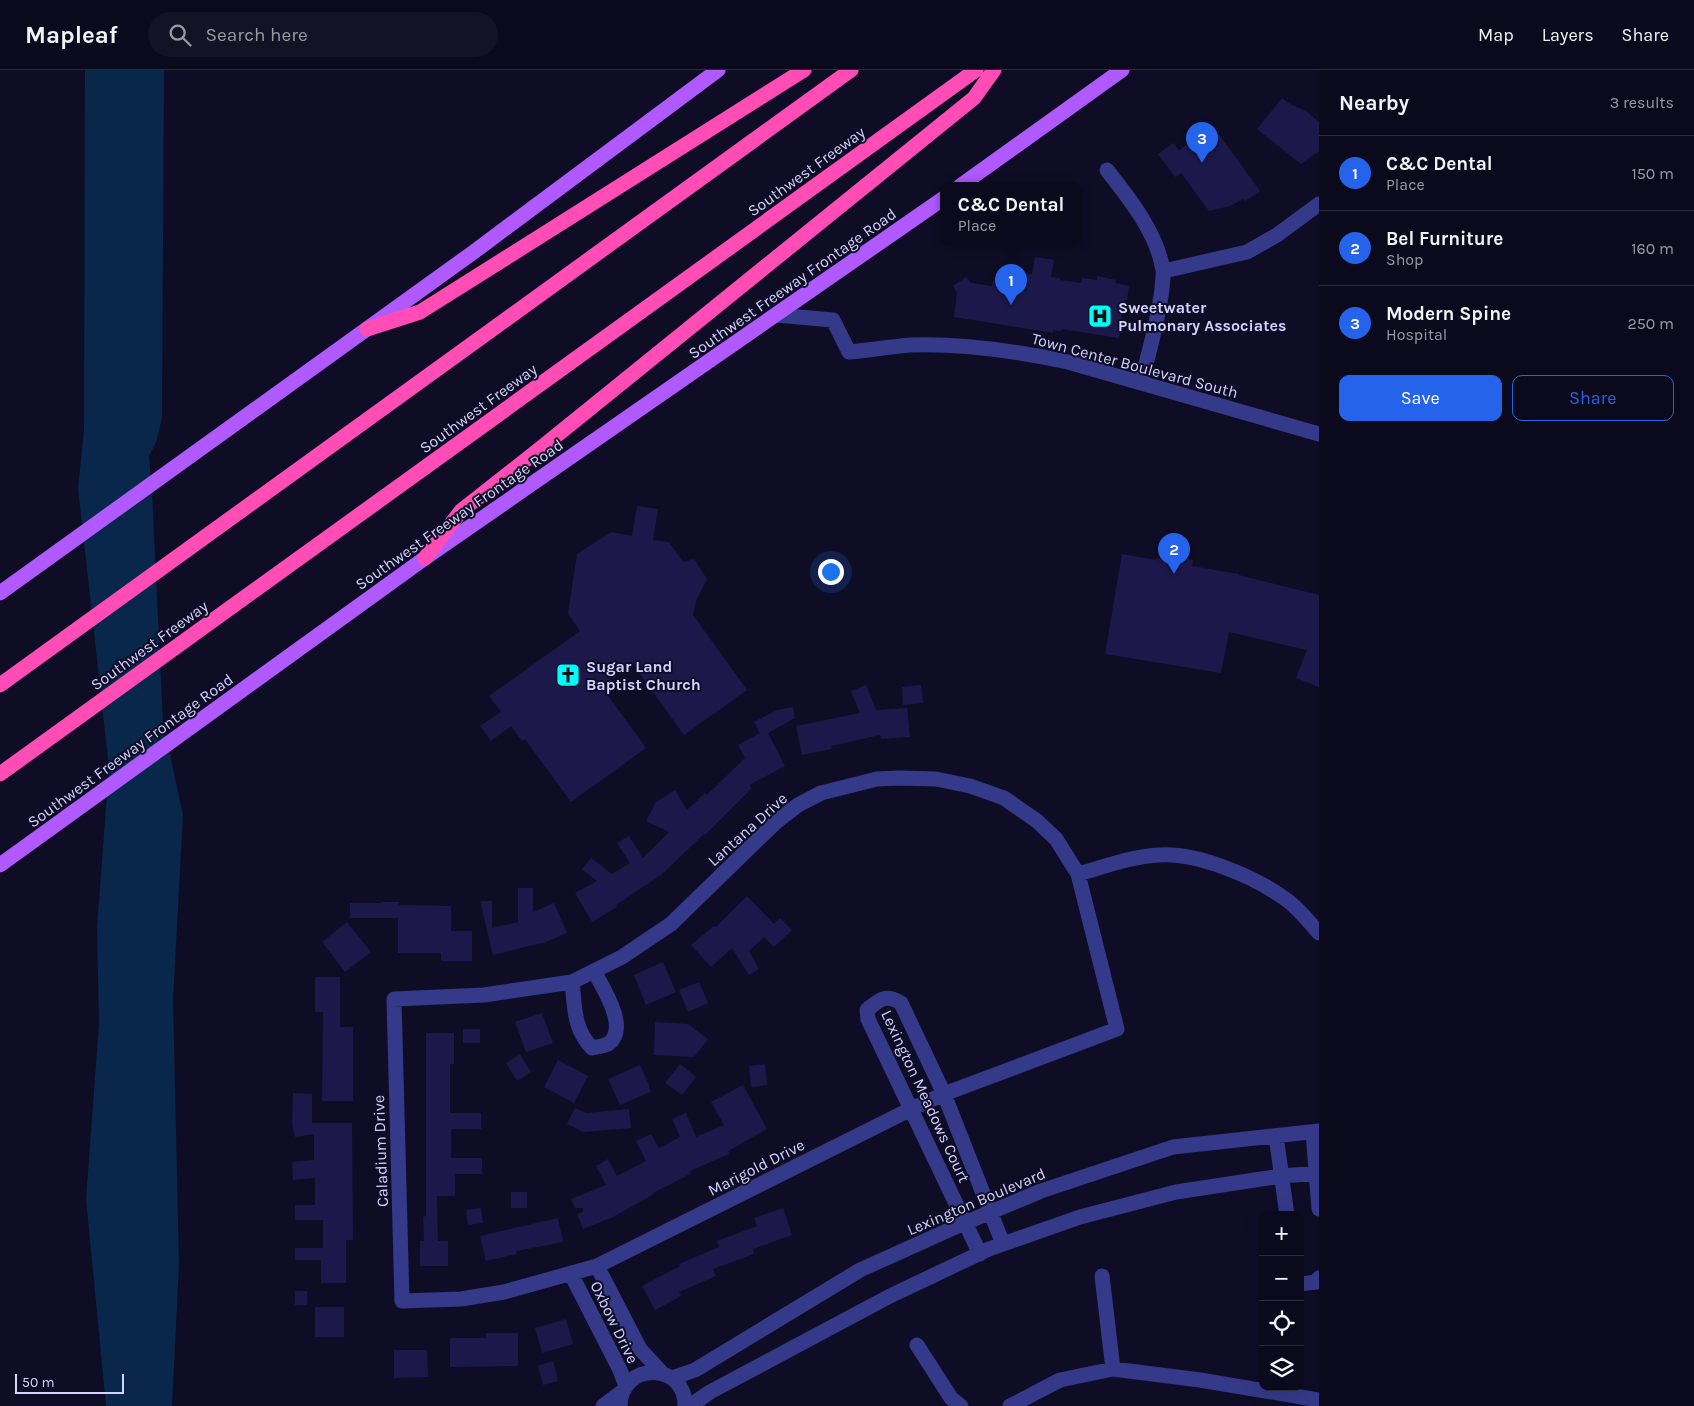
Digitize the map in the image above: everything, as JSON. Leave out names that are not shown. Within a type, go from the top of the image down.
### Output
[{"type":"highway","points":[[367,329],[420,312],[804,70]]},
{"type":"highway","points":[[0,685],[851,70]]},
{"type":"highway","name":"Southwest Freeway","points":[[0,774],[976,70]]},
{"type":"highway","points":[[425,558],[461,511],[557,436],[974,98],[994,70]]},
{"type":"main road","points":[[1,592],[367,329],[718,70]]},
{"type":"main road","points":[[966,182],[1122,70]]},
{"type":"main road","name":"Southwest Freeway Frontage Road","points":[[0,865],[425,558],[940,201]]},
{"type":"street","points":[[1108,170],[1130,199],[1152,236],[1164,271],[1160,306],[1141,384]]},
{"type":"street","points":[[1164,271],[1247,252],[1277,235],[1319,204]]},
{"type":"street","name":"Town Center Boulevard South","points":[[776,315],[833,320],[849,352],[910,346],[948,346],[986,348],[1028,354],[1068,362],[1319,434]]},
{"type":"street","name":"Lantana Drive","points":[[394,999],[484,995],[572,982],[622,958],[671,924],[776,822],[798,805],[821,793],[877,779],[936,779],[970,786],[1004,798],[1037,821],[1056,839],[1078,874],[1117,1029]]},
{"type":"street","points":[[1078,874],[1130,860],[1160,855],[1214,863],[1286,898],[1319,933]]},
{"type":"street","points":[[572,982],[578,1026],[584,1039],[592,1048],[608,1044],[616,1034],[616,1016],[594,971]]},
{"type":"street","name":"Lexington Meadows Court","points":[[980,1254],[868,1019],[867,1010],[880,999],[893,998],[901,1003],[944,1094],[1003,1244]]},
{"type":"street","name":"Caladium Drive","points":[[394,999],[402,1301]]},
{"type":"street","name":"Marigold Drive","points":[[402,1301],[461,1298],[504,1292],[597,1266],[911,1109],[944,1094],[1117,1029]]},
{"type":"street","points":[[1316,1132],[1319,1209]]},
{"type":"street","name":"Lexington Boulevard","points":[[623,1395],[631,1380],[646,1372],[668,1376],[695,1370],[860,1270],[1041,1191],[1174,1148],[1316,1132]]},
{"type":"street","points":[[1276,1136],[1286,1211]]},
{"type":"street","points":[[690,1406],[710,1392],[890,1296],[1003,1244],[1080,1218],[1176,1192],[1281,1176],[1317,1173]]},
{"type":"street","name":"Oxbow Drive","points":[[597,1266],[640,1349],[683,1392],[685,1406]]},
{"type":"street","name":"Oxbow Drive","points":[[571,1274],[620,1370],[623,1395]]},
{"type":"street","points":[[1102,1276],[1113,1369]]},
{"type":"street","points":[[1304,1284],[1316,1282],[1319,1278]]},
{"type":"street","points":[[917,1344],[952,1398],[961,1406]]},
{"type":"street","points":[[1010,1406],[1060,1380],[1113,1369],[1259,1387]]},
{"type":"street","points":[[1298,1391],[1319,1400]]},
{"type":"street","points":[[603,1406],[623,1395]]},
{"type":"water","points":[[85,70],[164,70],[162,418],[156,442],[149,456],[163,723],[183,815],[173,999],[179,1264],[172,1406],[106,1406],[86,1199],[99,1024],[97,927],[109,768],[78,488],[84,431]]},
{"type":"building","points":[[1282,98],[1306,111],[1319,122],[1319,151],[1301,164],[1257,129]]},
{"type":"building","points":[[1213,126],[1260,191],[1245,201],[1243,199],[1230,206],[1209,211],[1181,173],[1175,177],[1158,154],[1173,143],[1179,150]]},
{"type":"building","points":[[1035,257],[1054,260],[1051,277],[1060,278],[1060,280],[1082,283],[1082,278],[1097,280],[1097,276],[1116,280],[1115,283],[1129,286],[1127,300],[1124,300],[1119,338],[1062,329],[1062,331],[1053,330],[1053,333],[954,317],[957,293],[953,286],[966,277],[971,283],[992,286],[993,280],[1012,283],[1013,280],[1015,281],[1016,274],[1032,274]]},
{"type":"building","name":"Sugar Land Baptist Church","points":[[637,506],[658,509],[653,540],[669,542],[683,562],[694,559],[707,579],[696,601],[693,615],[747,690],[684,735],[632,663],[601,686],[646,748],[571,802],[525,739],[522,741],[511,726],[491,741],[480,726],[501,712],[489,696],[580,631],[568,614],[577,554],[611,532],[632,536]]},
{"type":"building","points":[[1122,554],[1173,561],[1174,556],[1193,560],[1192,566],[1239,574],[1319,595],[1319,687],[1296,678],[1307,650],[1229,632],[1221,673],[1105,654]]},
{"type":"building","points":[[866,685],[876,710],[907,708],[910,737],[881,739],[880,735],[831,746],[832,749],[802,755],[796,726],[860,713],[851,691]]},
{"type":"building","points":[[921,685],[923,703],[903,705],[902,687]]},
{"type":"building","points":[[793,707],[795,718],[768,733],[785,766],[749,785],[752,788],[661,875],[616,905],[617,907],[592,922],[575,893],[597,881],[582,869],[591,858],[612,874],[630,863],[617,843],[629,836],[643,858],[669,832],[646,821],[656,802],[675,790],[687,810],[705,793],[707,795],[745,758],[738,745],[760,733],[754,722],[777,710]]},
{"type":"building","points":[[518,888],[533,888],[533,912],[554,903],[567,933],[541,944],[493,955],[480,901],[492,901],[492,928],[518,922]]},
{"type":"building","points":[[747,896],[774,924],[780,918],[792,930],[774,947],[764,937],[749,951],[759,969],[749,975],[732,948],[711,967],[691,945],[714,926],[716,927]]},
{"type":"building","points":[[399,902],[399,905],[451,906],[451,931],[472,931],[472,961],[441,961],[441,953],[398,953],[398,918],[350,918],[350,903]]},
{"type":"building","points":[[347,922],[371,952],[345,972],[322,942]]},
{"type":"building","points":[[663,962],[676,992],[646,1005],[634,975]]},
{"type":"building","points":[[315,977],[340,977],[340,1027],[353,1027],[353,1101],[322,1101],[323,1012],[315,1012]]},
{"type":"building","points":[[699,982],[708,1003],[688,1012],[679,990]]},
{"type":"building","points":[[542,1013],[553,1043],[526,1052],[515,1022]]},
{"type":"building","points":[[655,1022],[688,1024],[708,1039],[694,1057],[654,1055]]},
{"type":"building","points":[[463,1029],[480,1029],[480,1043],[463,1043]]},
{"type":"building","points":[[426,1033],[454,1033],[454,1064],[450,1064],[450,1113],[481,1113],[481,1129],[451,1129],[451,1158],[482,1158],[482,1174],[455,1174],[455,1196],[437,1196],[438,1241],[448,1241],[448,1266],[420,1266],[420,1241],[424,1241],[423,1217],[426,1216]]},
{"type":"building","points":[[520,1054],[531,1072],[517,1081],[506,1063]]},
{"type":"building","points":[[558,1060],[588,1076],[574,1103],[544,1087]]},
{"type":"building","points":[[680,1064],[696,1077],[682,1095],[665,1083]]},
{"type":"building","points":[[765,1064],[767,1085],[751,1087],[749,1066]]},
{"type":"building","points":[[640,1065],[650,1092],[620,1105],[608,1079]]},
{"type":"building","points":[[743,1085],[767,1129],[728,1151],[729,1154],[690,1171],[692,1173],[611,1218],[583,1229],[577,1214],[583,1212],[583,1208],[575,1208],[571,1199],[606,1185],[596,1166],[608,1159],[617,1176],[646,1161],[636,1141],[651,1134],[659,1148],[680,1137],[672,1119],[686,1113],[696,1137],[724,1125],[711,1102]]},
{"type":"building","points":[[293,1093],[312,1094],[312,1123],[352,1123],[353,1240],[346,1240],[346,1283],[321,1283],[321,1260],[295,1260],[295,1248],[323,1248],[323,1220],[295,1220],[295,1205],[315,1205],[315,1178],[293,1180],[292,1162],[314,1160],[314,1134],[295,1137],[292,1124]]},
{"type":"building","points":[[575,1108],[586,1113],[629,1109],[631,1128],[583,1132],[567,1124]]},
{"type":"building","points":[[511,1192],[527,1192],[527,1208],[511,1208]]},
{"type":"building","points":[[481,1208],[483,1223],[468,1225],[466,1210]]},
{"type":"building","points":[[783,1208],[792,1235],[753,1249],[754,1254],[713,1269],[716,1276],[679,1292],[681,1296],[655,1310],[642,1286],[680,1266],[679,1264],[719,1247],[717,1241],[757,1226],[754,1218]]},
{"type":"building","points":[[558,1218],[563,1242],[516,1251],[517,1254],[486,1261],[480,1236]]},
{"type":"building","points":[[295,1291],[307,1291],[307,1305],[295,1305]]},
{"type":"building","points":[[315,1307],[344,1307],[344,1337],[315,1337]]},
{"type":"building","points":[[566,1319],[573,1344],[542,1353],[535,1328]]},
{"type":"building","points":[[486,1333],[518,1333],[518,1366],[450,1367],[450,1338],[486,1338]]},
{"type":"building","points":[[394,1350],[427,1350],[428,1377],[394,1378]]},
{"type":"building","points":[[553,1361],[558,1381],[543,1385],[538,1366]]},
{"type":"place","name":"Modern Spine","points":[[1202,163]]},
{"type":"place","name":"C&C Dental","points":[[1011,305]]},
{"type":"place","name":"Sweetwater Pulmonary Associates","points":[[1100,316]]},
{"type":"place","name":"Bel Furniture","points":[[1174,574]]},
{"type":"place","name":"Sugar Land Baptist Church","points":[[568,675]]}]
